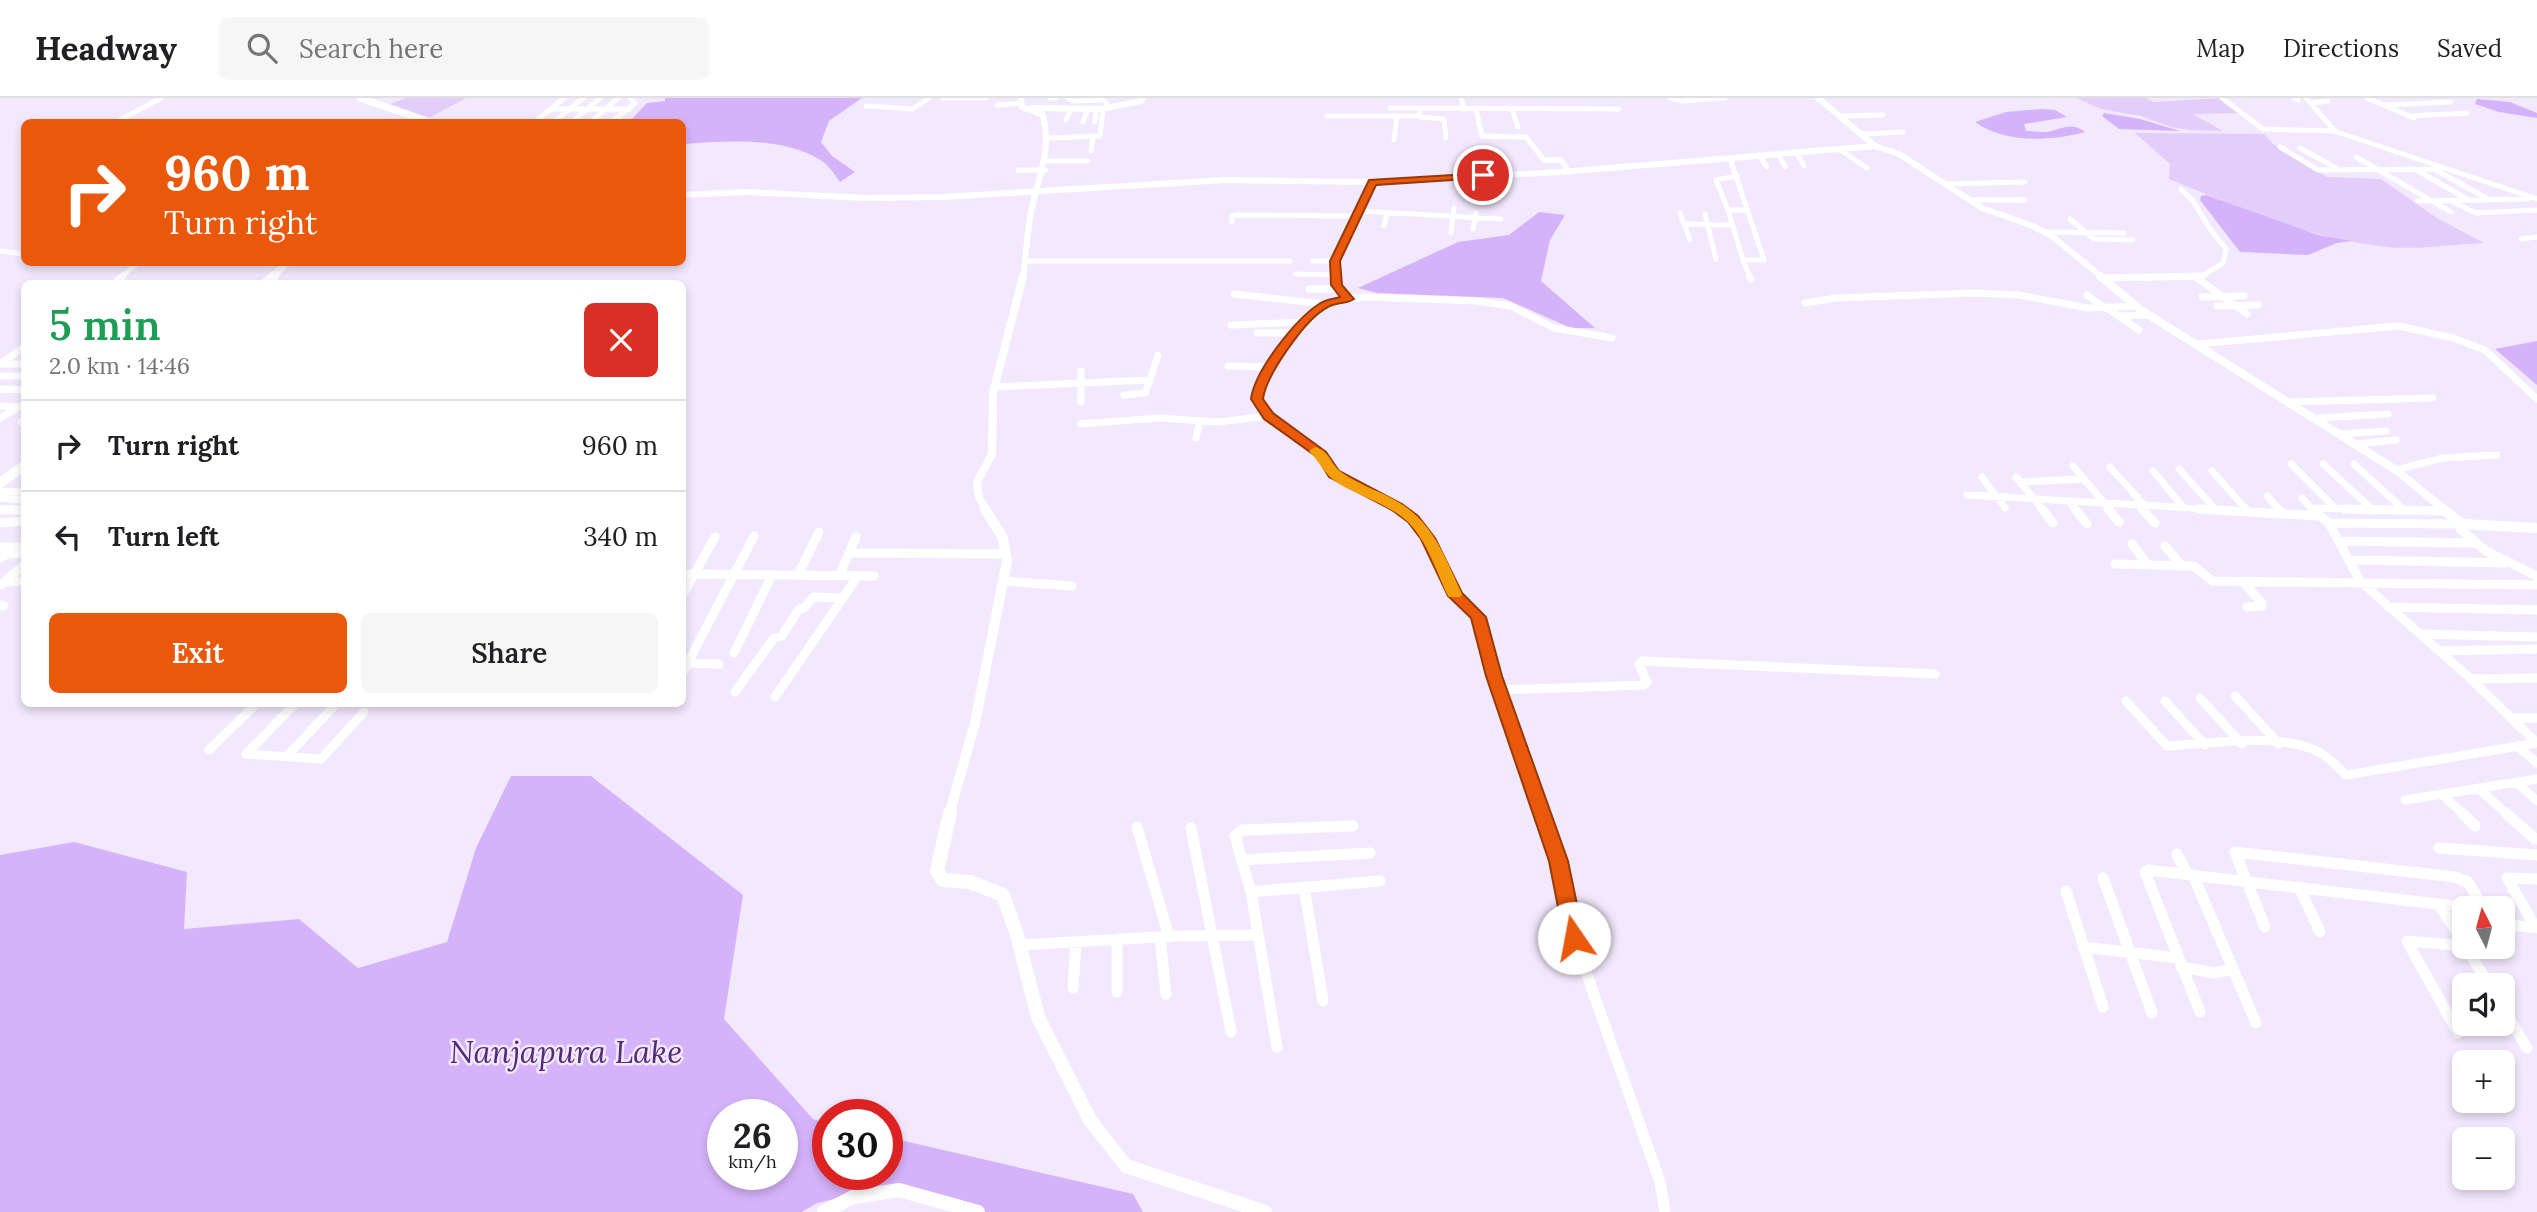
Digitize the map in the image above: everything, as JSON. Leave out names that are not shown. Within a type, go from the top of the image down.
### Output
[{"type":"main road","points":[[360,98],[421,119]]},
{"type":"main road","points":[[269,280],[284,266]]},
{"type":"main road","points":[[0,483],[21,468]]},
{"type":"street","points":[[122,119],[161,98]]},
{"type":"street","points":[[539,119],[564,98]]},
{"type":"street","points":[[557,119],[583,98]]},
{"type":"street","points":[[575,119],[600,98]]},
{"type":"street","points":[[594,119],[618,98]]},
{"type":"street","points":[[616,119],[635,103],[630,98]]},
{"type":"street","points":[[866,106],[911,109],[929,98]]},
{"type":"street","points":[[943,98],[986,98]]},
{"type":"street","points":[[1048,138],[1100,136],[1104,100],[1073,101],[1068,98]]},
{"type":"street","points":[[997,105],[1022,103],[1088,109],[1143,98]]},
{"type":"street","points":[[1414,98],[1415,108]]},
{"type":"street","points":[[1490,98],[1492,107]]},
{"type":"street","points":[[1522,98],[1526,110]]},
{"type":"street","points":[[1670,98],[1681,101],[1725,98]]},
{"type":"street","points":[[1818,98],[1875,146]]},
{"type":"street","points":[[2224,98],[2263,129],[2335,131],[2448,169],[2535,203]]},
{"type":"street","points":[[2306,98],[2335,131]]},
{"type":"street","points":[[2367,98],[2420,120]]},
{"type":"street","points":[[2393,98],[2407,104]]},
{"type":"street","points":[[2416,98],[2428,103]]},
{"type":"street","points":[[1437,104],[1445,101],[1476,109],[1619,109]]},
{"type":"street","points":[[2311,103],[2328,101]]},
{"type":"street","points":[[2384,105],[2451,102]]},
{"type":"street","points":[[1022,103],[1042,115],[1048,138],[1046,170],[1027,232],[1025,261],[1003,361],[994,387],[991,410],[993,450],[977,482],[980,502],[1003,537],[1006,554],[975,723],[941,844],[937,871],[943,880],[970,882],[1003,895],[1020,945],[1038,1017],[1090,1120],[1126,1166],[1265,1212]]},
{"type":"street","points":[[1390,108],[1462,104]]},
{"type":"street","points":[[1095,122],[1103,108]]},
{"type":"street","points":[[1418,117],[1423,108]]},
{"type":"street","points":[[551,109],[629,109]]},
{"type":"street","points":[[1066,120],[1071,109]]},
{"type":"street","points":[[1083,122],[1088,109]]},
{"type":"street","points":[[1476,109],[1482,136],[1526,137],[1544,160],[1561,160],[1569,172]]},
{"type":"street","points":[[1512,109],[1518,127]]},
{"type":"street","points":[[2409,116],[2467,113]]},
{"type":"street","points":[[1840,116],[1883,115]]},
{"type":"street","points":[[1327,116],[1444,119],[1446,138]]},
{"type":"street","points":[[1394,140],[1397,116]]},
{"type":"street","points":[[1862,134],[1903,132]]},
{"type":"street","points":[[1091,151],[1093,137]]},
{"type":"street","points":[[686,195],[744,192],[904,198],[1225,180],[1372,182],[1569,172],[1875,146],[1899,154],[1982,208],[2036,223],[2043,232],[2105,278],[2136,306],[2356,443],[2396,470],[2462,524]]},
{"type":"street","points":[[2280,147],[2318,170],[2448,169]]},
{"type":"street","points":[[2300,148],[2339,170]]},
{"type":"street","points":[[1839,149],[1867,168]]},
{"type":"street","points":[[1796,152],[1804,166]]},
{"type":"street","points":[[1778,154],[1784,167]]},
{"type":"street","points":[[1759,155],[1767,167]]},
{"type":"street","points":[[1730,158],[1764,260],[1743,260]]},
{"type":"street","points":[[2356,158],[2451,212]]},
{"type":"street","points":[[1046,162],[1088,161]]},
{"type":"street","points":[[2346,163],[2357,170],[2379,177]]},
{"type":"street","points":[[2434,169],[2508,210]]},
{"type":"street","points":[[1018,170],[1046,170]]},
{"type":"street","points":[[2417,170],[2468,200]]},
{"type":"street","points":[[1737,176],[1716,180],[1751,279]]},
{"type":"street","points":[[1348,299],[1338,289],[1335,261],[1372,182]]},
{"type":"street","points":[[1985,183],[1995,191]]},
{"type":"street","points":[[2003,183],[2013,191]]},
{"type":"street","points":[[1944,184],[2024,184]]},
{"type":"street","points":[[1967,184],[1977,192]]},
{"type":"street","points":[[2105,278],[2202,276],[2223,263],[2226,249],[2220,238],[2180,189]]},
{"type":"street","points":[[1969,200],[2025,201]]},
{"type":"street","points":[[2449,200],[2476,213],[2535,203]]},
{"type":"street","points":[[2417,201],[2490,200],[2535,203]]},
{"type":"street","points":[[1451,233],[1454,208]]},
{"type":"street","points":[[1728,210],[1748,210]]},
{"type":"street","points":[[1232,222],[1233,215],[1251,219],[1292,220],[1411,211],[1501,219]]},
{"type":"street","points":[[1384,226],[1387,213]]},
{"type":"street","points":[[1680,213],[1690,240]]},
{"type":"street","points":[[1705,214],[1716,258]]},
{"type":"street","points":[[1474,229],[1475,215]]},
{"type":"street","points":[[2070,219],[2085,233],[2098,239],[2133,240]]},
{"type":"street","points":[[1684,223],[1732,225]]},
{"type":"street","points":[[2043,232],[2124,233]]},
{"type":"street","points":[[2521,239],[2537,237]]},
{"type":"street","points":[[0,251],[21,254]]},
{"type":"street","points":[[1025,261],[1290,261]]},
{"type":"street","points":[[1313,261],[1335,261]]},
{"type":"street","points":[[118,280],[135,266]]},
{"type":"street","points":[[1295,276],[1336,275]]},
{"type":"street","points":[[1308,276],[1309,291],[1338,289]]},
{"type":"street","points":[[2194,276],[2247,314]]},
{"type":"street","points":[[1805,303],[1836,298],[1976,293],[2010,294],[2052,303],[2106,308],[2136,306]]},
{"type":"street","points":[[1234,294],[1324,304],[1348,299],[1441,298],[1511,306],[1554,328],[1612,338]]},
{"type":"street","points":[[2087,295],[2139,330]]},
{"type":"street","points":[[2202,297],[2244,296]]},
{"type":"street","points":[[1324,304],[1305,322],[1272,367],[1257,399],[1269,416],[1322,455],[1334,474],[1397,507],[1413,519],[1428,538],[1455,596],[1478,617],[1499,690],[1558,861],[1574,938],[1660,1182],[1665,1212]]},
{"type":"street","points":[[2217,306],[2258,305]]},
{"type":"street","points":[[2119,316],[2149,315]]},
{"type":"street","points":[[1231,325],[1305,322]]},
{"type":"street","points":[[2197,344],[2385,327],[2418,328],[2485,350],[2537,399]]},
{"type":"street","points":[[1257,332],[1296,333]]},
{"type":"street","points":[[0,364],[21,348]]},
{"type":"street","points":[[15,353],[21,353]]},
{"type":"street","points":[[1124,395],[1145,393],[1158,355]]},
{"type":"street","points":[[0,364],[21,364]]},
{"type":"street","points":[[1228,366],[1272,367]]},
{"type":"street","points":[[1081,371],[1081,402]]},
{"type":"street","points":[[1051,375],[1051,384]]},
{"type":"street","points":[[0,376],[21,376]]},
{"type":"street","points":[[994,387],[1150,380]]},
{"type":"street","points":[[0,389],[21,390]]},
{"type":"street","points":[[0,397],[12,390]]},
{"type":"street","points":[[2291,402],[2433,398]]},
{"type":"street","points":[[0,406],[21,407]]},
{"type":"street","points":[[0,418],[21,407]]},
{"type":"street","points":[[2317,418],[2388,414]]},
{"type":"street","points":[[1080,424],[1160,418],[1241,421],[1269,416]]},
{"type":"street","points":[[1196,438],[1200,421]]},
{"type":"street","points":[[2342,435],[2386,431]]},
{"type":"street","points":[[2356,443],[2396,440]]},
{"type":"street","points":[[2396,470],[2444,458],[2497,454]]},
{"type":"street","points":[[2291,464],[2336,509]]},
{"type":"street","points":[[2323,464],[2372,509]]},
{"type":"street","points":[[2354,464],[2404,510]]},
{"type":"street","points":[[2073,466],[2119,522]]},
{"type":"street","points":[[2110,467],[2155,523]]},
{"type":"street","points":[[2179,469],[2216,510]]},
{"type":"street","points":[[2153,471],[2184,508]]},
{"type":"street","points":[[2212,471],[2248,512]]},
{"type":"street","points":[[1982,477],[2005,508]]},
{"type":"street","points":[[2053,523],[2018,480],[2084,479]]},
{"type":"street","points":[[0,491],[21,492]]},
{"type":"street","points":[[1967,495],[2321,516]]},
{"type":"street","points":[[2266,496],[2283,514]]},
{"type":"street","points":[[0,498],[21,500]]},
{"type":"street","points":[[2302,498],[2329,523],[2360,581],[2471,678],[2537,743]]},
{"type":"street","points":[[2068,501],[2087,524]]},
{"type":"street","points":[[2311,508],[2444,511]]},
{"type":"street","points":[[0,510],[21,510]]},
{"type":"street","points":[[0,523],[21,521]]},
{"type":"street","points":[[2329,523],[2462,524],[2533,528],[2537,534]]},
{"type":"street","points":[[2462,524],[2460,529],[2476,543],[2505,563],[2537,576]]},
{"type":"street","points":[[798,575],[819,531]]},
{"type":"street","points":[[686,661],[754,536]]},
{"type":"street","points":[[686,589],[715,537]]},
{"type":"street","points":[[839,576],[856,537]]},
{"type":"street","points":[[2339,541],[2476,543]]},
{"type":"street","points":[[2132,544],[2148,565]]},
{"type":"street","points":[[2165,546],[2182,566]]},
{"type":"street","points":[[0,547],[21,548]]},
{"type":"street","points":[[0,558],[21,549]]},
{"type":"street","points":[[849,553],[1006,554]]},
{"type":"street","points":[[2349,560],[2505,563]]},
{"type":"street","points":[[2115,564],[2196,567],[2210,580],[2244,582],[2537,584]]},
{"type":"street","points":[[3,583],[21,568]]},
{"type":"street","points":[[686,574],[874,576]]},
{"type":"street","points":[[734,653],[772,575]]},
{"type":"street","points":[[775,697],[858,576]]},
{"type":"street","points":[[3,583],[21,581]]},
{"type":"street","points":[[1003,581],[1072,586]]},
{"type":"street","points":[[2244,582],[2262,603],[2262,606],[2248,607]]},
{"type":"street","points":[[735,692],[774,638],[782,636],[798,610],[805,607],[813,597],[843,598]]},
{"type":"street","points":[[2388,607],[2537,610]]},
{"type":"street","points":[[2420,634],[2537,637]]},
{"type":"street","points":[[2440,651],[2537,649]]},
{"type":"street","points":[[1499,690],[1644,685],[1647,682],[1639,664],[1642,662],[1935,674]]},
{"type":"street","points":[[686,663],[719,664]]},
{"type":"street","points":[[2471,678],[2537,678]]},
{"type":"street","points":[[2235,696],[2279,744]]},
{"type":"street","points":[[2200,698],[2242,744]]},
{"type":"street","points":[[2126,701],[2167,746],[2279,744],[2309,747],[2323,754],[2346,775],[2537,743]]},
{"type":"street","points":[[2165,701],[2205,745]]},
{"type":"street","points":[[209,750],[253,707]]},
{"type":"street","points":[[292,707],[246,754],[321,759],[364,712]]},
{"type":"street","points":[[286,757],[333,707]]},
{"type":"street","points":[[2512,718],[2537,718]]},
{"type":"street","points":[[2517,746],[2537,763]]},
{"type":"street","points":[[2405,800],[2537,779]]},
{"type":"street","points":[[2516,782],[2537,801]]},
{"type":"street","points":[[2478,788],[2535,839]]},
{"type":"street","points":[[2442,794],[2475,826]]},
{"type":"street","points":[[1277,1047],[1251,892],[1235,836],[1237,832],[1353,826]]},
{"type":"street","points":[[1136,827],[1165,937],[1166,995]]},
{"type":"street","points":[[1191,828],[1231,1032]]},
{"type":"street","points":[[2439,848],[2537,855]]},
{"type":"street","points":[[2265,926],[2235,852],[2455,877],[2468,882],[2476,896]]},
{"type":"street","points":[[1242,860],[1370,853]]},
{"type":"street","points":[[2178,854],[2190,874],[2256,1023]]},
{"type":"street","points":[[2200,1012],[2146,872],[2152,869],[2452,905]]},
{"type":"street","points":[[2537,879],[2507,877],[2537,928]]},
{"type":"street","points":[[2103,878],[2152,1013]]},
{"type":"street","points":[[1251,892],[1380,881]]},
{"type":"street","points":[[1304,887],[1322,1001]]},
{"type":"street","points":[[2298,887],[2320,932]]},
{"type":"street","points":[[2066,891],[2103,1007]]},
{"type":"street","points":[[2438,904],[2452,923]]},
{"type":"street","points":[[2515,925],[2537,928]]},
{"type":"street","points":[[1020,945],[1258,935]]},
{"type":"street","points":[[1117,939],[1117,992]]},
{"type":"street","points":[[2452,944],[2407,941],[2452,1022]]},
{"type":"street","points":[[1073,988],[1076,942]]},
{"type":"street","points":[[2083,947],[2130,952],[2213,974],[2234,970]]},
{"type":"street","points":[[2515,1028],[2527,1048]]},
{"type":"street","points":[[824,1212],[853,1197],[900,1190],[978,1212]]},
{"type":"shaded area","points":[[406,98],[466,98],[429,118],[390,104]]},
{"type":"shaded area","points":[[2077,98],[2146,98],[2154,102],[2220,98],[2240,113],[2193,114],[2223,131],[2189,130],[2171,127],[2141,116],[2101,109]]},
{"type":"shaded area","points":[[2135,133],[2264,134],[2273,144],[2327,177],[2381,179],[2437,218],[2484,243],[2400,248],[2360,243],[2304,230],[2169,179],[2170,164]]},
{"type":"water","points":[[665,98],[862,98],[829,121],[821,142],[832,156],[855,172],[840,182],[822,161],[790,147],[754,142],[686,144],[686,119],[632,119],[647,103],[665,101]]},
{"type":"water","points":[[2477,99],[2510,102],[2537,113],[2537,118],[2499,112],[2475,104]]},
{"type":"water","points":[[2055,110],[2067,117],[2024,124],[2026,131],[2045,132],[2070,126],[2085,132],[2028,139],[2000,134],[1975,122],[2006,112]]},
{"type":"water","points":[[2104,113],[2140,119],[2180,131],[2119,129],[2102,116]]},
{"type":"water","points":[[2206,195],[2318,235],[2352,241],[2337,243],[2308,255],[2240,252],[2200,200],[2201,196]]},
{"type":"water","points":[[1539,212],[1565,215],[1550,240],[1541,281],[1595,328],[1571,328],[1503,298],[1377,293],[1358,288],[1458,242],[1509,235]]},
{"type":"water","points":[[2537,341],[2537,385],[2495,349]]},
{"type":"water","name":"Nanjapura Lake","points":[[511,776],[591,776],[743,895],[724,1019],[795,1099],[707,1099],[707,1190],[798,1190],[798,1102],[812,1118],[812,1190],[876,1190],[817,1203],[802,1212],[0,1212],[0,855],[74,842],[187,872],[184,929],[299,919],[358,968],[447,942],[476,848]]},
{"type":"water","name":"Nanjapura Lake","points":[[903,1141],[1133,1194],[1143,1212],[984,1212],[900,1190],[903,1190]]},
{"type":"slow traffic","points":[[1315,451],[1322,455],[1334,474],[1397,507],[1413,519],[1428,538],[1454,594]]},
{"type":"route","points":[[1483,175],[1372,182],[1335,261],[1337,285],[1348,299],[1324,304],[1305,322],[1278,355],[1258,391],[1257,399],[1269,416],[1322,455],[1334,474],[1397,507],[1413,519],[1428,538],[1455,596],[1478,617],[1494,676],[1558,861],[1574,938]]}]
